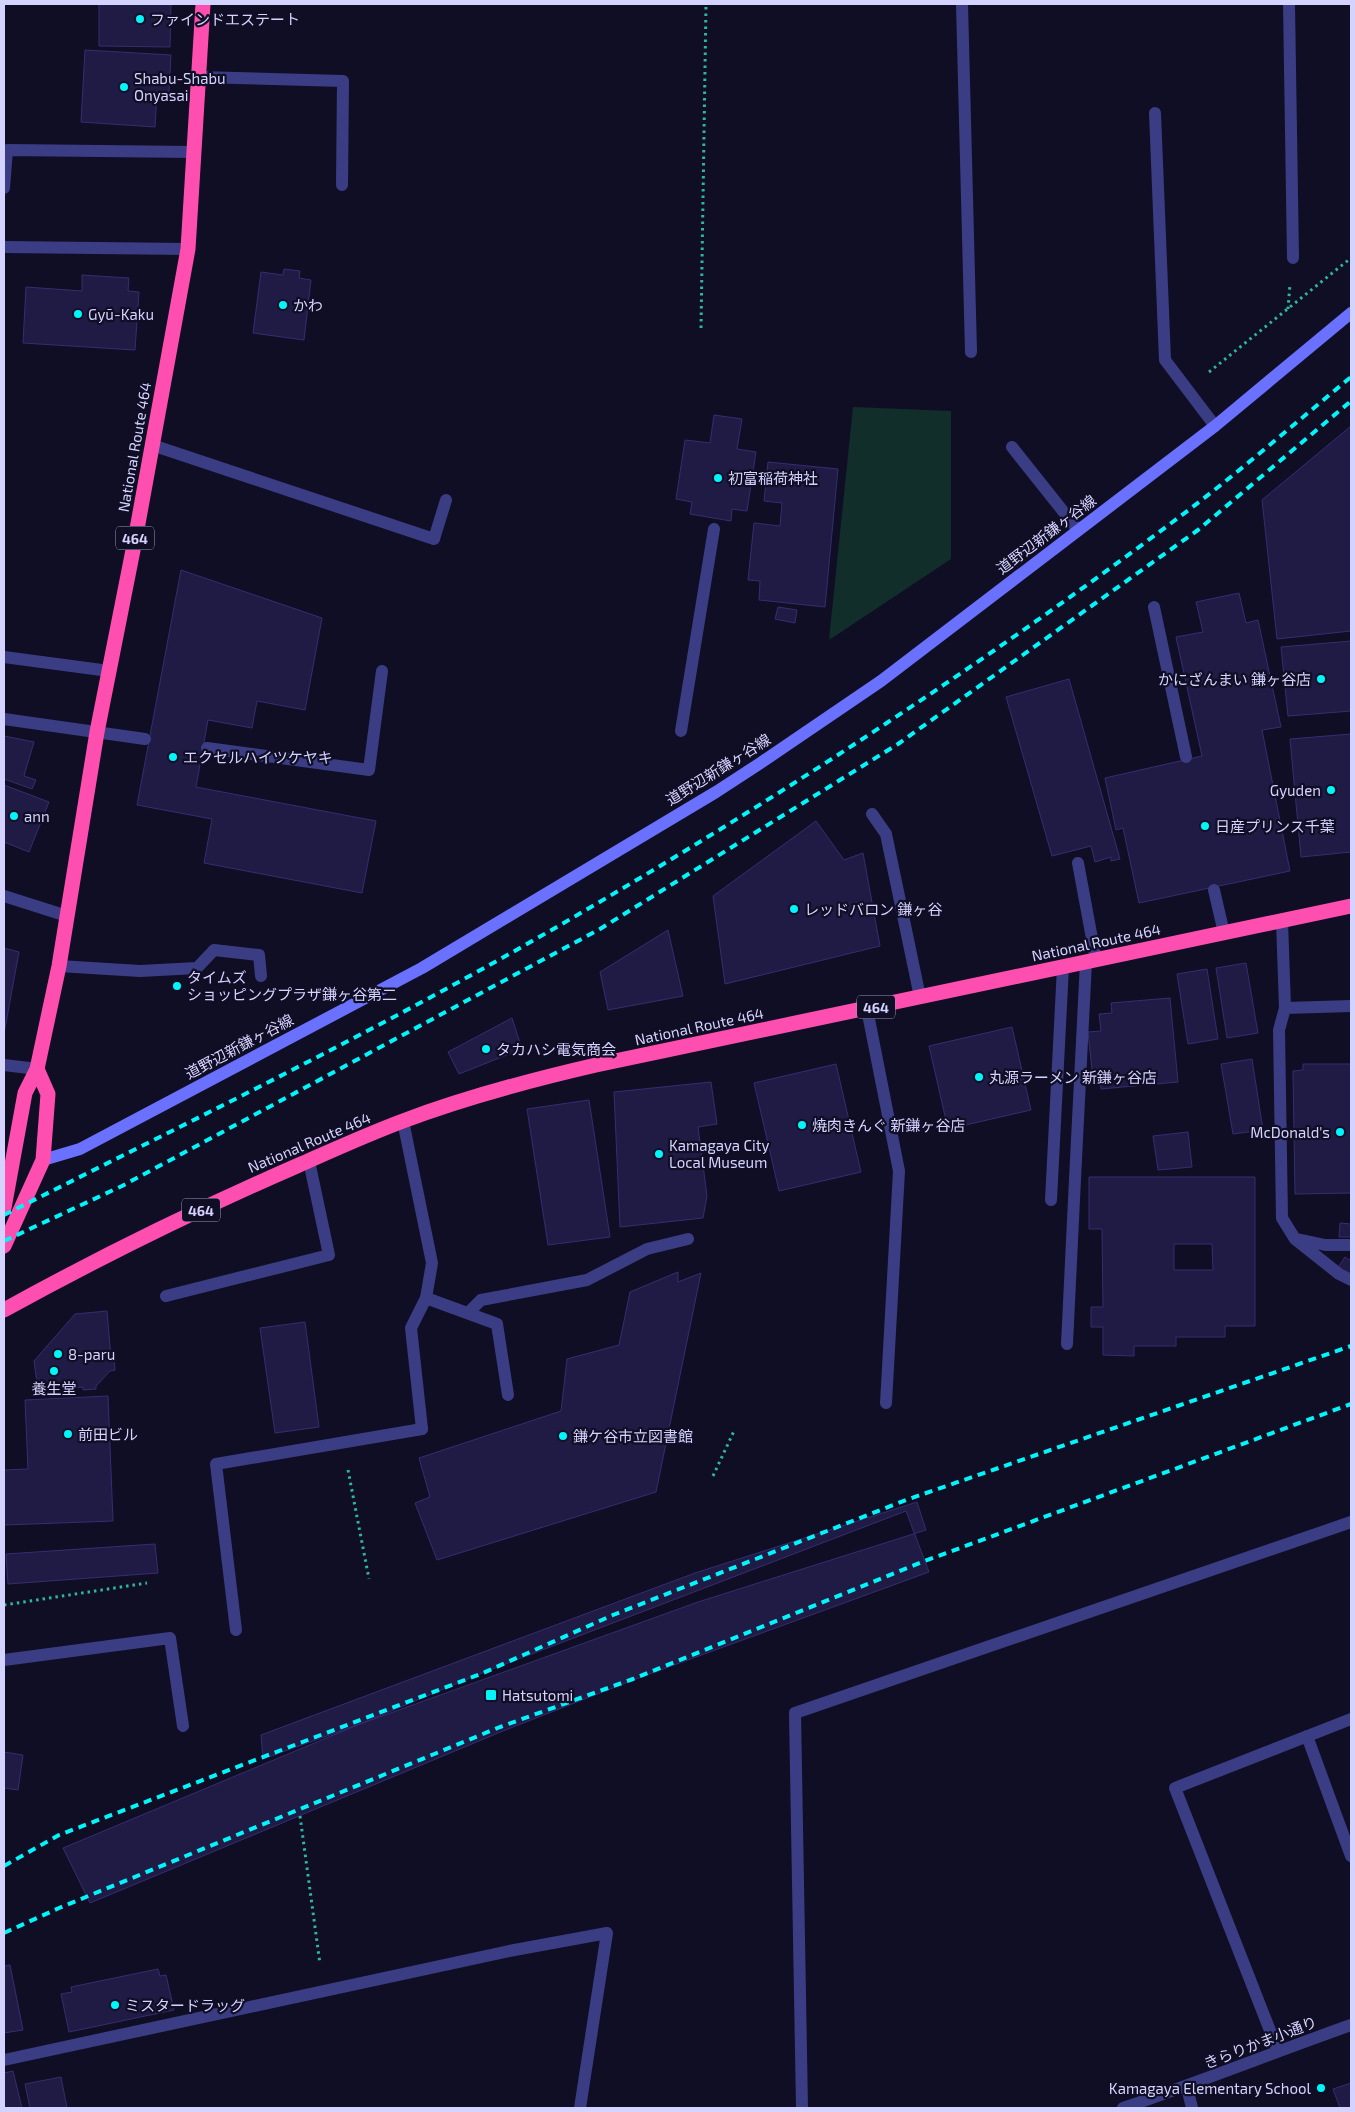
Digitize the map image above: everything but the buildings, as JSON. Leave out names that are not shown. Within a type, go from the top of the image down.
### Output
[{"type":"highway","name":"National Route 464","points":[[4,1208],[7,1176],[25,1093],[37,1069],[59,966],[97,732],[188,249],[203,4]]},
{"type":"highway","name":"National Route 464","points":[[4,1310],[71,1273],[241,1190],[403,1120],[466,1099],[527,1081],[605,1063],[1351,906]]},
{"type":"highway","points":[[4,1246],[43,1160],[48,1094],[37,1069]]},
{"type":"street","points":[[962,4],[971,352]]},
{"type":"street","points":[[1289,4],[1293,258]]},
{"type":"street","points":[[198,77],[343,80],[342,185]]},
{"type":"street","points":[[1155,113],[1165,360],[1215,426]]},
{"type":"street","points":[[4,188],[7,150],[194,152]]},
{"type":"street","points":[[4,247],[188,249]]},
{"type":"street","name":"道野辺新鎌ヶ谷線","points":[[43,1160],[80,1149],[422,968],[716,792],[881,681],[1215,426],[1351,313]]},
{"type":"street","points":[[152,445],[434,539],[446,500]]},
{"type":"street","points":[[1012,447],[1078,530]]},
{"type":"street","points":[[681,731],[714,529]]},
{"type":"street","points":[[1154,607],[1186,757]]},
{"type":"street","points":[[4,657],[109,671]]},
{"type":"street","points":[[207,748],[369,770],[382,671]]},
{"type":"street","points":[[4,719],[145,739]]},
{"type":"street","points":[[872,814],[886,834],[920,998]]},
{"type":"street","points":[[1067,1344],[1075,1179],[1091,961],[1078,863]]},
{"type":"street","points":[[1214,890],[1224,933]]},
{"type":"street","points":[[4,896],[67,916]]},
{"type":"street","points":[[1282,921],[1285,1008],[1279,1030],[1282,1218],[1295,1239],[1339,1274],[1351,1280]]},
{"type":"street","points":[[59,966],[140,971],[197,968],[214,950],[259,955],[261,976]]},
{"type":"street","points":[[1051,1200],[1063,967]]},
{"type":"street","points":[[1285,1008],[1351,1006]]},
{"type":"street","points":[[866,1009],[898,1170],[886,1403]]},
{"type":"street","points":[[4,1065],[37,1069]]},
{"type":"street","points":[[236,1630],[216,1464],[422,1429],[411,1328],[426,1298],[432,1263],[403,1120]]},
{"type":"street","points":[[166,1296],[329,1255],[309,1161]]},
{"type":"street","points":[[468,1313],[481,1300],[587,1280],[647,1249],[688,1239]]},
{"type":"street","points":[[1295,1239],[1325,1245],[1351,1245]]},
{"type":"street","points":[[426,1298],[497,1324],[508,1396]]},
{"type":"street","points":[[802,2108],[795,1713],[1351,1522]]},
{"type":"street","points":[[4,1660],[170,1638],[183,1726]]},
{"type":"street","points":[[1278,2051],[1175,1788],[1351,1719]]},
{"type":"street","points":[[1307,1736],[1351,1856]]},
{"type":"street","points":[[4,2060],[509,1951],[607,1933],[580,2108]]},
{"type":"street","name":"きらりかま小通り","points":[[1123,2108],[1351,2025]]},
{"type":"street","points":[[1187,2086],[1192,2108]]},
{"type":"path","points":[[701,328],[706,4]]},
{"type":"path","points":[[1208,373],[1351,258]]},
{"type":"path","points":[[713,1476],[734,1431]]},
{"type":"path","points":[[342,1443],[369,1579]]},
{"type":"path","points":[[4,1605],[147,1583]]},
{"type":"path","points":[[300,1816],[324,1992]]},
{"type":"green space","points":[[853,407],[951,411],[951,559],[829,640]]},
{"type":"railway","points":[[4,1215],[374,1028],[591,907],[742,816],[890,721],[1036,622],[1222,484],[1351,377]]},
{"type":"railway","points":[[4,1241],[122,1186],[600,929],[898,744],[1198,530],[1351,401]]},
{"type":"railway","points":[[4,1866],[59,1835],[483,1673],[613,1615],[906,1500],[1351,1346]]},
{"type":"railway","points":[[4,1933],[59,1908],[500,1727],[633,1679],[922,1562],[1351,1404]]},
{"type":"place","name":"ファインドエステート","points":[[140,19]]},
{"type":"place","name":"Shabu-Shabu Onyasai","points":[[124,87]]},
{"type":"place","name":"かわ","points":[[283,305]]},
{"type":"place","name":"Gyū-Kaku","points":[[78,314]]},
{"type":"place","name":"初富稲荷神社","points":[[718,478]]},
{"type":"place","name":"かにざんまい 鎌ヶ谷店","points":[[1321,679]]},
{"type":"place","name":"エクセルハイツケヤキ","points":[[173,757]]},
{"type":"place","name":"Gyuden","points":[[1331,790]]},
{"type":"place","name":"ann","points":[[14,816]]},
{"type":"place","name":"日産プリンス千葉","points":[[1205,826]]},
{"type":"place","name":"レッドバロン 鎌ヶ谷","points":[[794,909]]},
{"type":"place","name":"タイムズ ショッピングプラザ鎌ヶ谷第二","points":[[177,986]]},
{"type":"place","name":"タカハシ電気商会","points":[[486,1049]]},
{"type":"place","name":"丸源ラーメン 新鎌ヶ谷店","points":[[979,1077]]},
{"type":"place","name":"焼肉きんぐ 新鎌ヶ谷店","points":[[802,1125]]},
{"type":"place","name":"McDonald's","points":[[1340,1132]]},
{"type":"place","name":"Kamagaya City Local Museum","points":[[659,1154]]},
{"type":"place","name":"8-paru","points":[[58,1354]]},
{"type":"place","name":"養生堂","points":[[54,1371]]},
{"type":"place","name":"前田ビル","points":[[68,1434]]},
{"type":"place","name":"鎌ケ谷市立図書館","points":[[563,1436]]},
{"type":"place","name":"Hatsutomi","points":[[491,1695]]},
{"type":"place","name":"ミスタードラッグ","points":[[115,2005]]},
{"type":"place","name":"Kamagaya Elementary School","points":[[1321,2088]]}]
